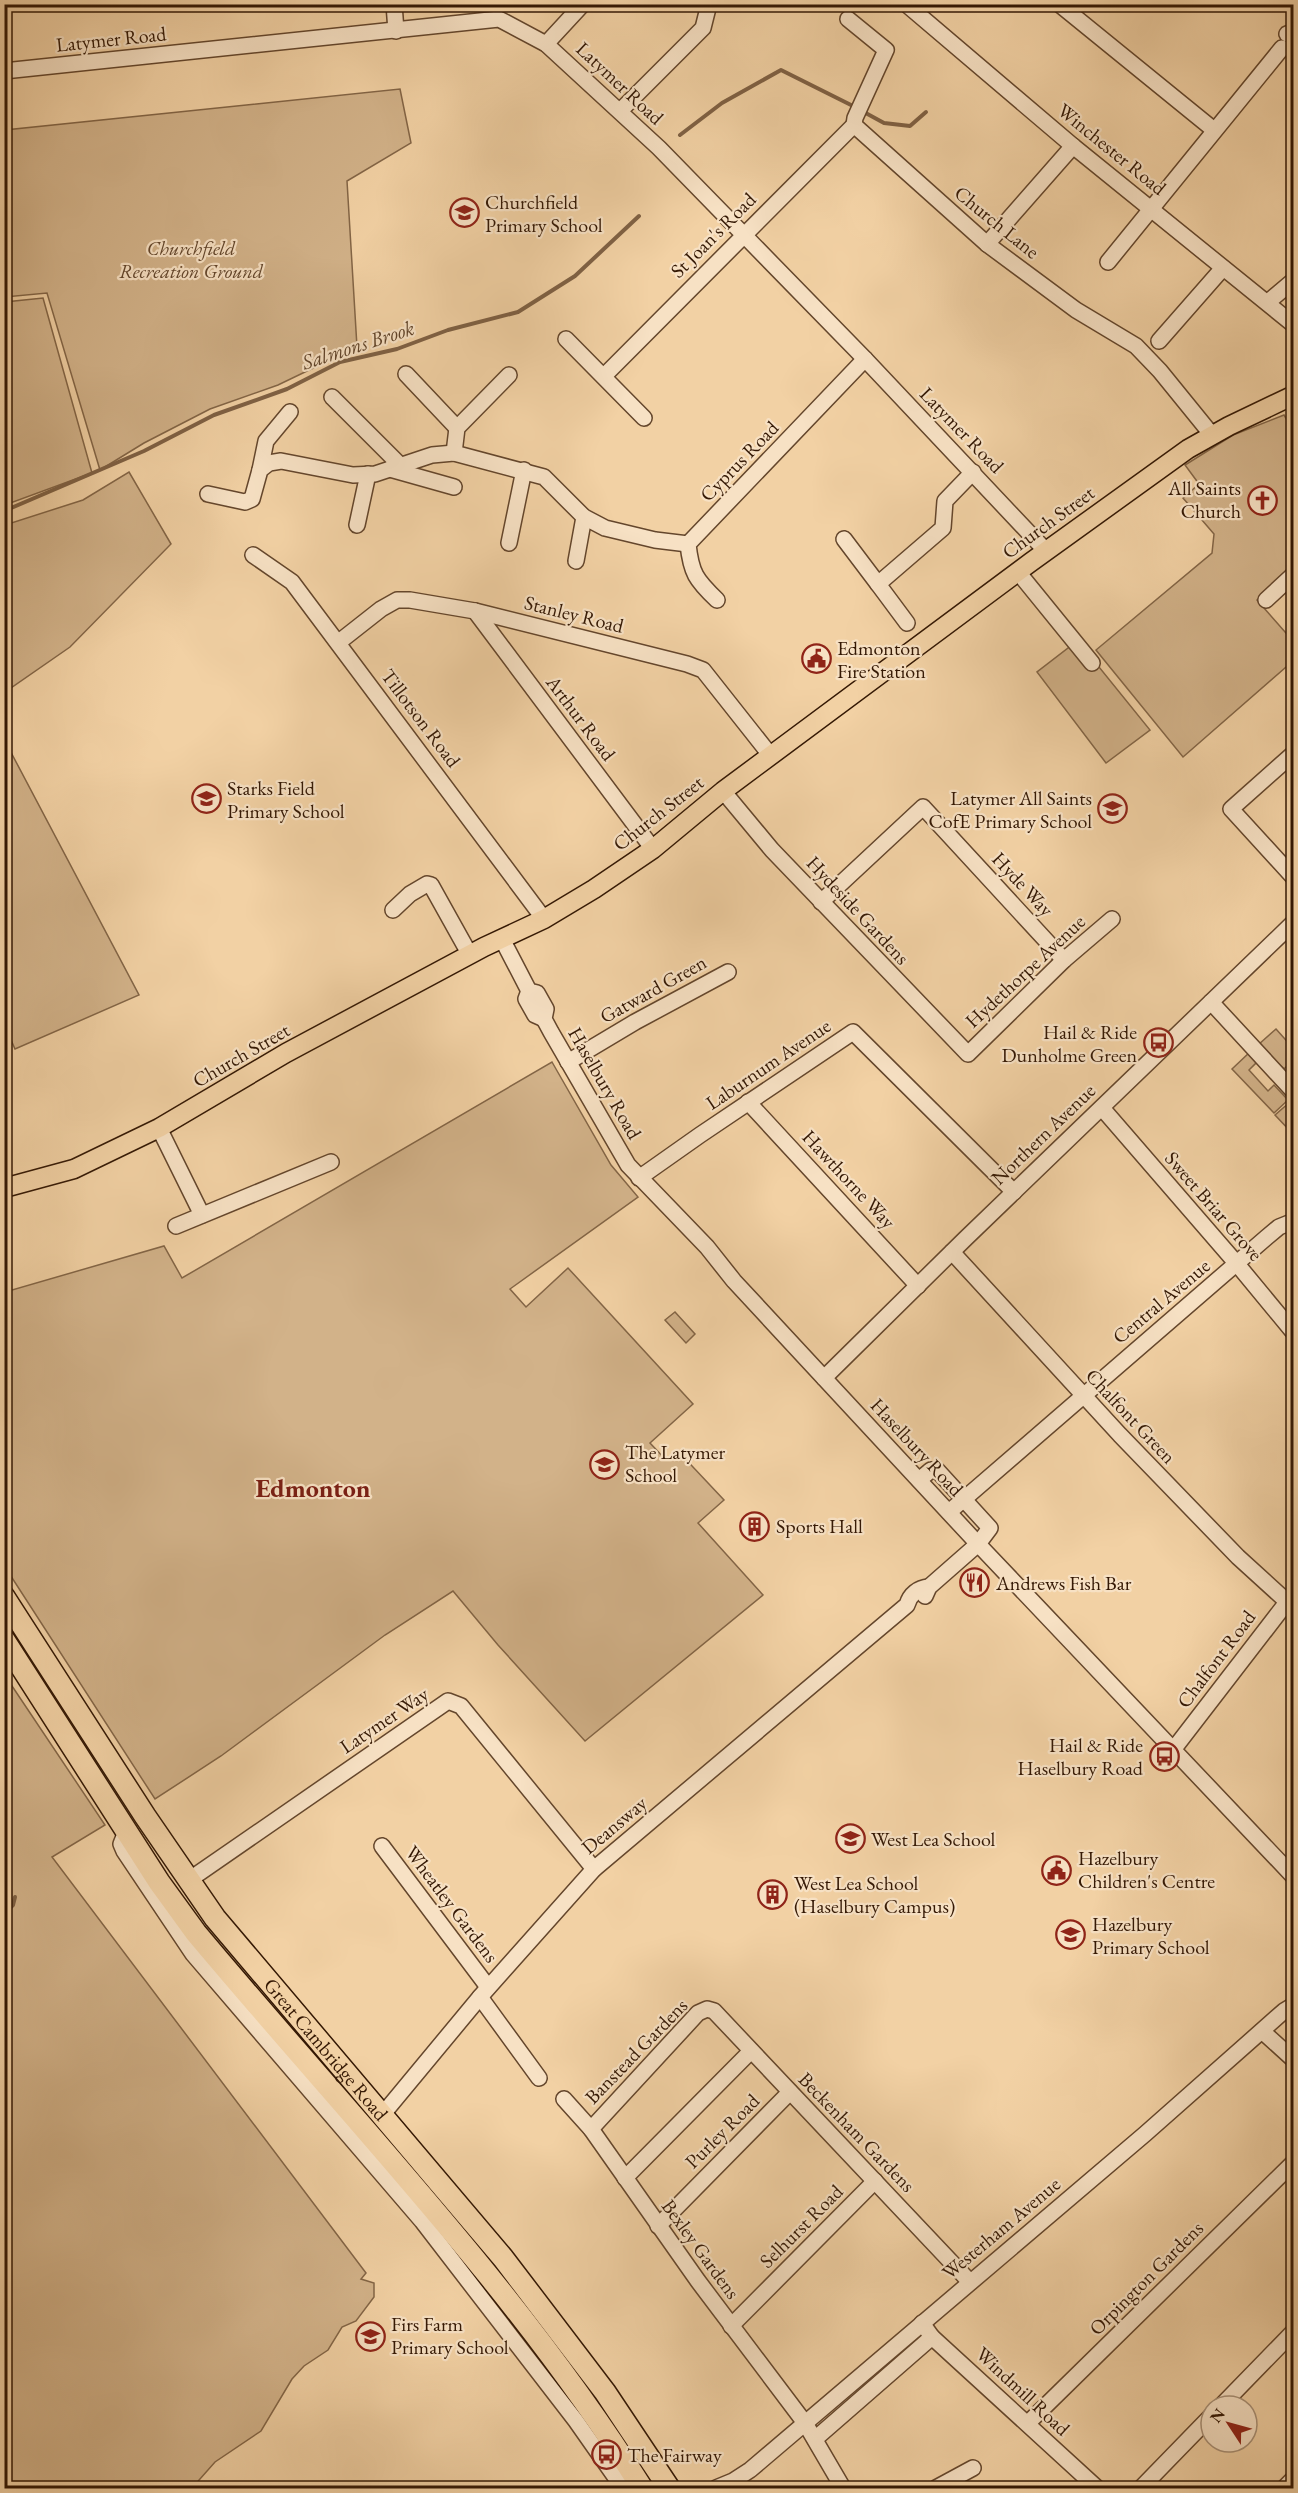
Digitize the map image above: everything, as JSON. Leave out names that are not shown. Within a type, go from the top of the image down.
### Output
[{"type":"highway","name":"Great Cambridge Road","points":[[4,1597],[145,1816],[215,1918],[383,2114],[545,2312],[605,2392],[669,2488]]},
{"type":"highway","name":"Great Cambridge Road","points":[[4,1640],[131,1838],[196,1933],[434,2223],[533,2334],[642,2488]]},
{"type":"main road","name":"Church Street","points":[[4,1188],[74,1169],[159,1128],[286,1053],[470,955],[544,919],[594,889],[653,849],[771,756],[1046,551],[1188,449],[1293,395]]},
{"type":"street","points":[[394,4],[396,31]]},
{"type":"street","points":[[546,44],[583,4]]},
{"type":"street","points":[[620,111],[703,28],[709,4]]},
{"type":"street","name":"Winchester Road","points":[[906,4],[1073,146],[1293,324]]},
{"type":"street","points":[[1059,4],[1214,130]]},
{"type":"street","name":"Latymer Road","points":[[4,71],[396,31],[498,12],[546,44],[620,111],[865,359],[1046,551]]},
{"type":"street","points":[[848,19],[886,50],[854,121]]},
{"type":"street","points":[[1108,262],[1288,38]]},
{"type":"street","name":"St Joan's Road","points":[[604,376],[854,121]]},
{"type":"street","name":"Church Lane","points":[[854,121],[987,243],[1076,310],[1136,346],[1160,371],[1212,435]]},
{"type":"street","points":[[987,243],[1073,146]]},
{"type":"street","points":[[1159,340],[1224,268]]},
{"type":"street","points":[[1268,302],[1293,280]]},
{"type":"street","points":[[566,339],[644,418]]},
{"type":"street","name":"Cyprus Road","points":[[688,544],[865,359]]},
{"type":"street","points":[[406,374],[457,428]]},
{"type":"street","points":[[454,453],[457,428],[510,375]]},
{"type":"street","points":[[332,397],[395,467],[454,487]]},
{"type":"street","points":[[208,494],[245,502],[252,499],[266,441],[290,412]]},
{"type":"street","points":[[260,470],[269,464],[281,461],[353,476],[432,456],[454,453],[524,470],[544,477],[584,517],[605,528],[655,540],[688,544],[692,572],[699,583],[717,600]]},
{"type":"street","points":[[509,543],[524,470]]},
{"type":"street","points":[[878,584],[943,528],[945,501],[973,472]]},
{"type":"street","points":[[357,525],[368,474]]},
{"type":"street","points":[[576,561],[584,517]]},
{"type":"street","points":[[844,538],[907,623]]},
{"type":"street","name":"Tillotson Road","points":[[253,555],[292,582],[544,919]]},
{"type":"street","points":[[1018,572],[1092,663]]},
{"type":"street","points":[[1266,600],[1293,574]]},
{"type":"street","name":"Stanley Road","points":[[339,642],[381,609],[397,600],[410,600],[476,611],[703,670],[771,756]]},
{"type":"street","name":"Arthur Road","points":[[476,611],[653,849]]},
{"type":"street","points":[[1293,753],[1231,809],[1293,878]]},
{"type":"street","name":"Hydeside Gardens","points":[[723,792],[772,850],[968,1054]]},
{"type":"street","name":"Hyde Way","points":[[821,902],[923,807],[1064,960]]},
{"type":"street","points":[[393,910],[410,894],[427,884],[431,885],[470,955]]},
{"type":"street","name":"Hydethorpe Avenue","points":[[968,1054],[1064,960],[1112,919]]},
{"type":"street","name":"Northern Avenue","points":[[824,1378],[1293,922]]},
{"type":"street","name":"Haselbury Road","points":[[502,939],[529,991],[537,993],[546,1009],[544,1019],[615,1147],[639,1178],[706,1247],[978,1544],[1293,1877]]},
{"type":"street","name":"Gatward Green","points":[[568,1062],[635,1022],[728,972]]},
{"type":"street","points":[[1211,1002],[1293,1092]]},
{"type":"street","name":"Laburnum Avenue","points":[[639,1178],[853,1032],[1014,1192]]},
{"type":"street","name":"Hawthorne Way","points":[[748,1102],[918,1286]]},
{"type":"street","name":"Sweet Briar Grove","points":[[1102,1108],[1237,1264],[1293,1333]]},
{"type":"street","points":[[159,1128],[202,1215]]},
{"type":"street","points":[[176,1226],[332,1162]]},
{"type":"street","name":"Central Avenue","points":[[949,1512],[1279,1227],[1293,1221]]},
{"type":"street","name":"Chalfont Green","points":[[952,1252],[1082,1395],[1209,1527],[1291,1601]]},
{"type":"street","points":[[919,1480],[934,1469],[963,1498],[990,1528],[978,1544]]},
{"type":"street","name":"Deansway","points":[[383,2114],[484,1992],[594,1869],[907,1605],[915,1605],[927,1594],[929,1587],[978,1544]]},
{"type":"street","name":"Chalfont Road","points":[[1173,1750],[1291,1601]]},
{"type":"street","name":"Latymer Way","points":[[189,1880],[448,1701],[461,1706],[594,1869]]},
{"type":"street","name":"Wheatley Gardens","points":[[382,1846],[484,1992],[539,2078]]},
{"type":"street","name":"Westerham Avenue","points":[[716,2488],[730,2485],[750,2470],[1293,2005]]},
{"type":"street","name":"Banstead Gardens","points":[[591,2129],[698,2013],[707,2008],[714,2011]]},
{"type":"street","name":"Beckenham Gardens","points":[[714,2011],[970,2282]]},
{"type":"street","points":[[1262,2031],[1293,2060]]},
{"type":"street","points":[[625,2178],[751,2050]]},
{"type":"street","name":"Purley Road","points":[[658,2226],[790,2092]]},
{"type":"street","name":"Bexley Gardens","points":[[564,2099],[591,2129],[658,2226],[805,2423],[843,2488]]},
{"type":"street","name":"Orpington Gardens","points":[[1028,2423],[1293,2162]]},
{"type":"street","name":"Selhurst Road","points":[[732,2326],[875,2181]]},
{"type":"street","points":[[434,2223],[623,2488]]},
{"type":"street","name":"Windmill Road","points":[[922,2322],[932,2337],[1097,2488]]},
{"type":"street","points":[[1233,2394],[1293,2331]]},
{"type":"street","points":[[814,2439],[932,2337]]},
{"type":"street","points":[[864,2372],[875,2386]]},
{"type":"street","points":[[1140,2488],[1199,2428]]},
{"type":"street","points":[[936,2488],[973,2468]]},
{"type":"street","points":[[1284,2488],[1293,2478]]},
{"type":"green space","name":"Churchfield Recreation Ground","points":[[400,89],[411,143],[347,181],[357,347],[278,385],[210,409],[144,443],[100,470],[47,293],[5,297],[5,130]]},
{"type":"green space","points":[[43,298],[92,473],[5,505],[5,302]]},
{"type":"green space","points":[[1284,415],[1293,430],[1293,566],[1257,600],[1293,641],[1293,661],[1183,757],[1096,650],[1212,553],[1214,534],[1183,498],[1199,484],[1185,465],[1233,435]]},
{"type":"green space","points":[[129,472],[171,544],[70,647],[5,692],[5,525],[83,500]]},
{"type":"green space","points":[[1072,645],[1095,662],[1150,730],[1106,763],[1037,672]]},
{"type":"green space","points":[[5,741],[139,995],[15,1049],[4,1024]]},
{"type":"green space","points":[[1276,1029],[1293,1048],[1293,1065],[1291,1062],[1284,1069],[1258,1045]]},
{"type":"green space","points":[[1250,1052],[1256,1063],[1249,1070],[1268,1091],[1274,1085],[1288,1100],[1274,1113],[1232,1069]]},
{"type":"green space","points":[[552,1062],[611,1165],[638,1197],[510,1289],[526,1307],[568,1268],[693,1404],[650,1443],[666,1460],[677,1450],[724,1500],[698,1523],[763,1595],[585,1741],[498,1645],[453,1591],[385,1635],[221,1756],[155,1799],[5,1567],[5,1292],[164,1246],[182,1278]]},
{"type":"green space","points":[[1290,1102],[1293,1105],[1290,1112],[1293,1117],[1293,1134],[1275,1115]]},
{"type":"green space","points":[[675,1312],[695,1334],[686,1343],[665,1320]]},
{"type":"green space","points":[[4,1674],[105,1825],[52,1857],[366,2273],[361,2279],[374,2283],[374,2297],[356,2321],[342,2327],[328,2350],[304,2366],[292,2379],[261,2431],[215,2462],[192,2488],[5,2488]]},
{"type":"waterway","name":"Salmons Brook","points":[[680,135],[722,103],[781,70],[855,107]]},
{"type":"waterway","name":"Salmons Brook","points":[[862,111],[884,123],[910,126],[926,112]]},
{"type":"waterway","name":"Salmons Brook","points":[[4,511],[144,451],[214,415],[287,389],[340,362],[397,349],[448,330],[518,312],[575,276],[639,216]]},
{"type":"waterway","points":[[4,1914],[13,1905],[15,1897]]},
{"type":"place","name":"Churchfield Primary School","points":[[464,213]]},
{"type":"place","name":"All Saints Church","points":[[1262,500]]},
{"type":"place","name":"Edmonton Fire Station","points":[[816,659]]},
{"type":"place","name":"Starks Field Primary School","points":[[206,799]]},
{"type":"place","name":"Latymer All Saints CofE Primary School","points":[[1113,809]]},
{"type":"place","name":"Hail & Ride Dunholme Green","points":[[1158,1043]]},
{"type":"place","name":"The Latymer School","points":[[604,1464]]},
{"type":"place","name":"Sports Hall","points":[[755,1526]]},
{"type":"place","name":"Andrews Fish Bar","points":[[975,1583]]},
{"type":"place","name":"Hail & Ride Haselbury Road","points":[[1164,1757]]},
{"type":"place","name":"West Lea School","points":[[850,1839]]},
{"type":"place","name":"Hazelbury Children's Centre","points":[[1057,1870]]},
{"type":"place","name":"West Lea School (Haselbury Campus)","points":[[773,1895]]},
{"type":"place","name":"Hazelbury Primary School","points":[[1071,1935]]},
{"type":"place","name":"Firs Farm Primary School","points":[[370,2336]]},
{"type":"place","name":"The Fairway","points":[[606,2455]]},
{"type":"district","name":"Edmonton","points":[[313,1488]]}]
